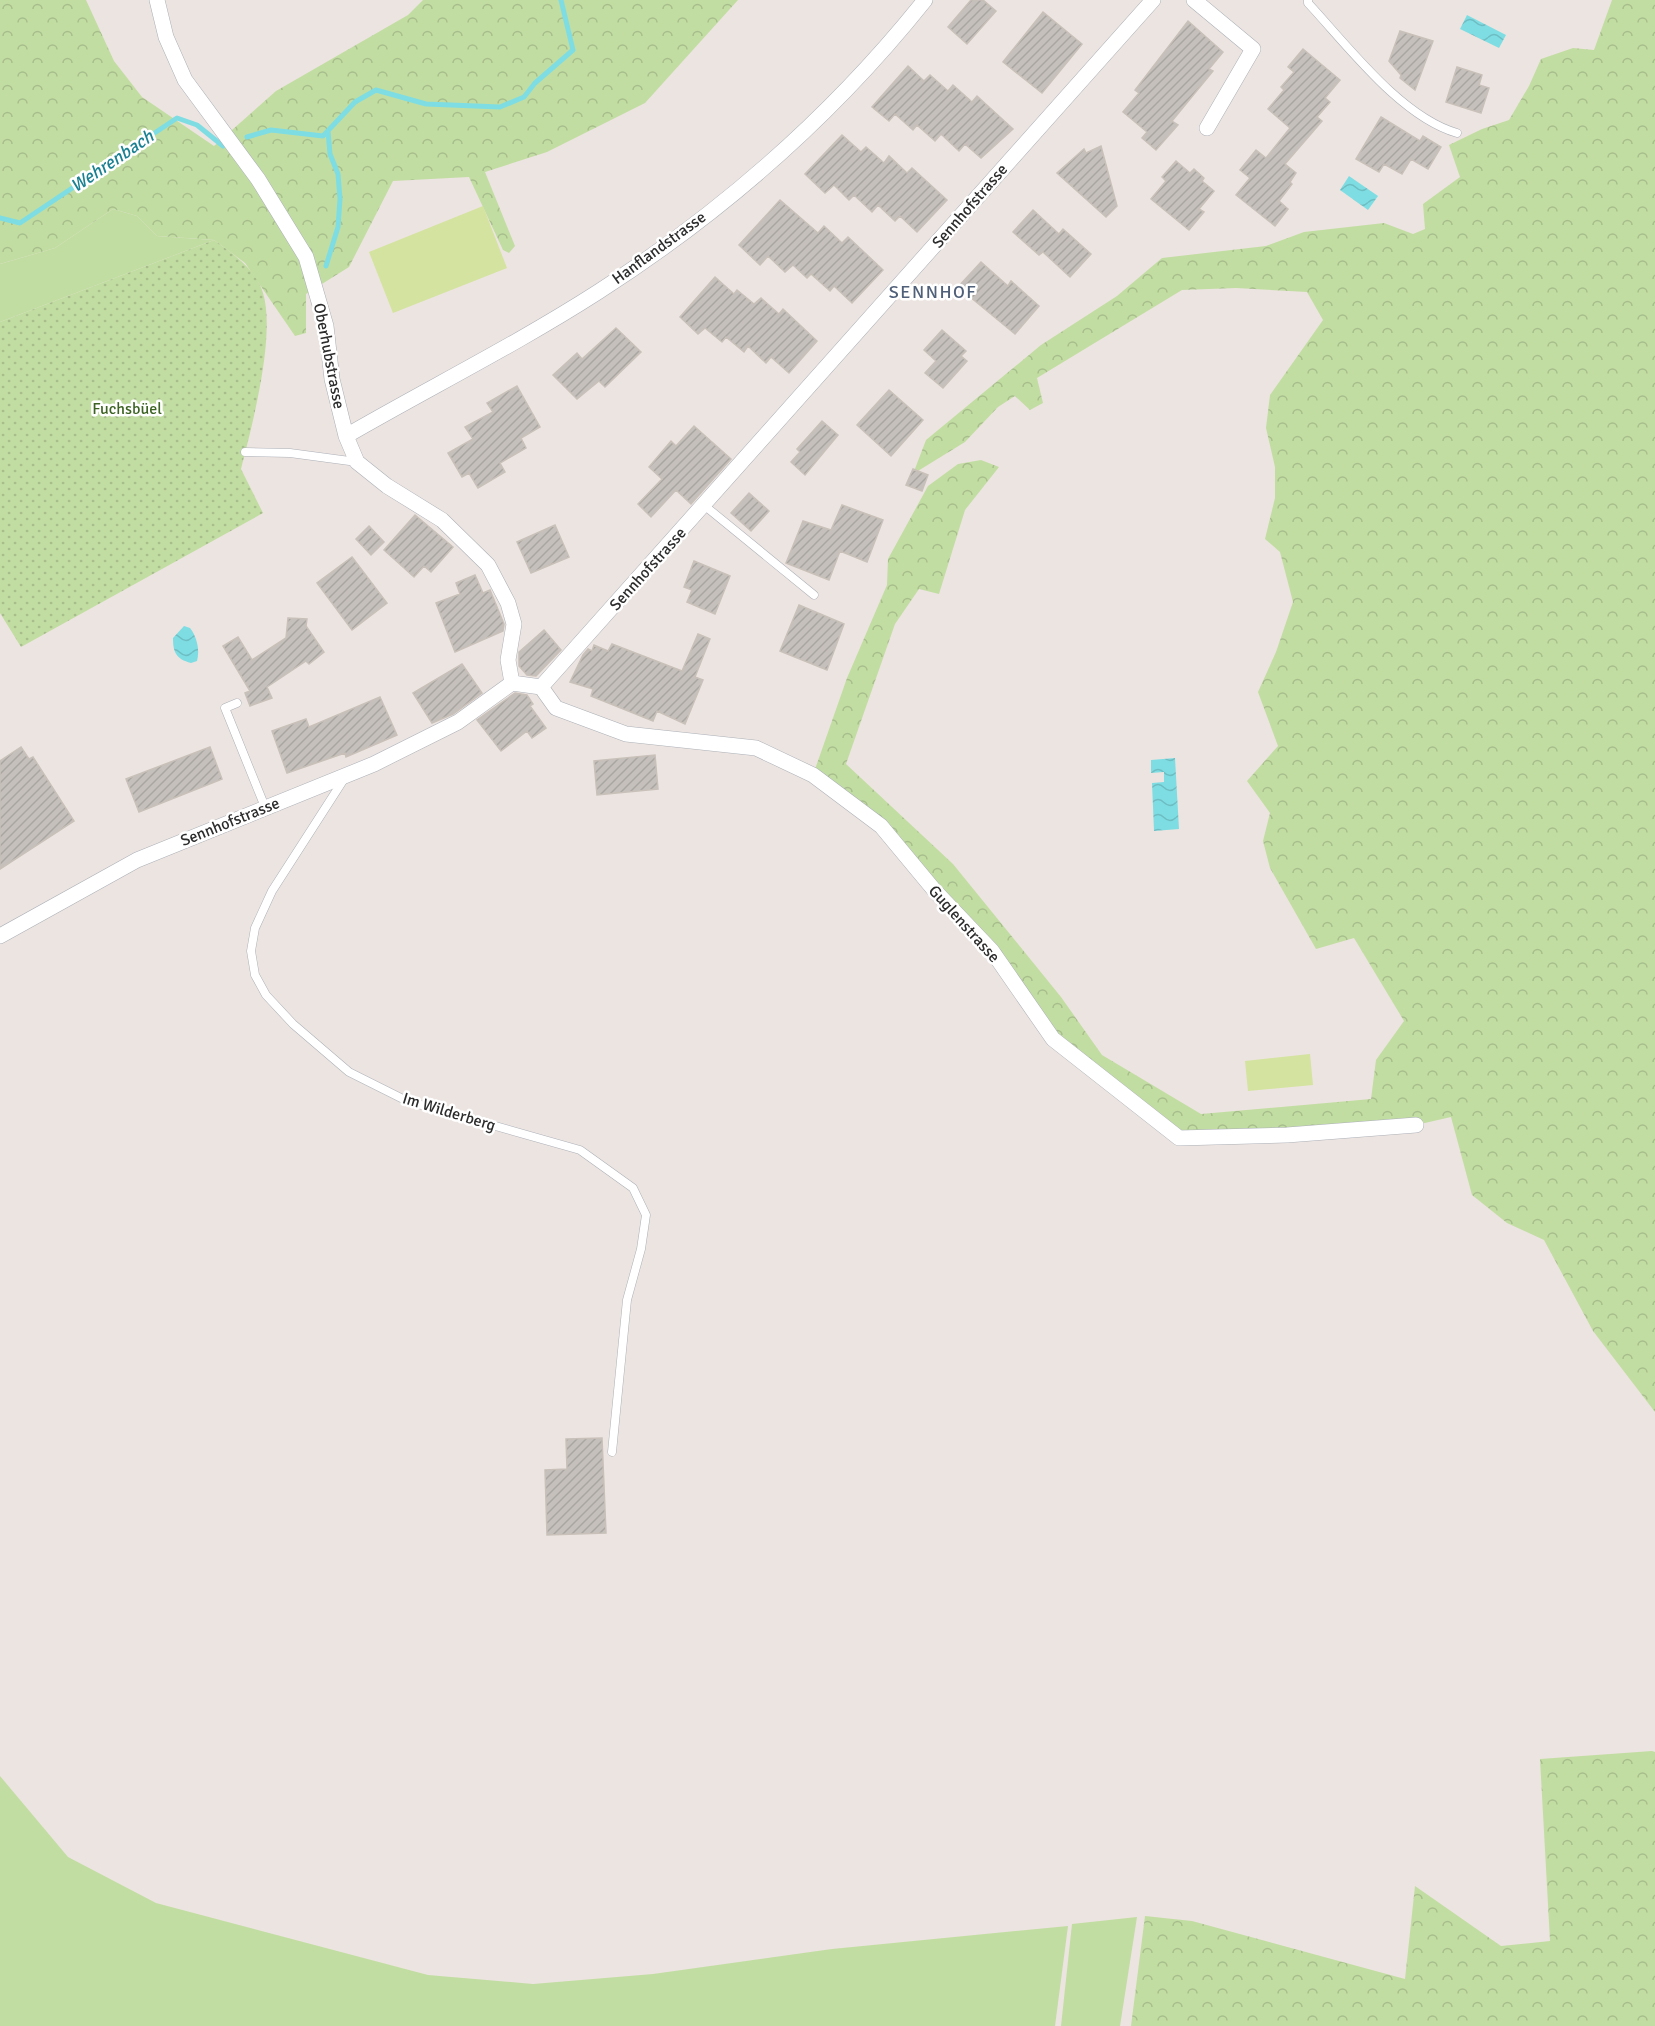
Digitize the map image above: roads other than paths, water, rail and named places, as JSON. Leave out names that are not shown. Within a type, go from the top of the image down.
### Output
[{"type":"street","name":"Oberhubstrasse","points":[[157,0],[166,37],[185,80],[258,179],[306,257],[326,326],[332,380],[346,436],[357,462],[387,486],[442,520],[488,565],[508,603],[513,624],[508,660],[512,683]]},
{"type":"street","name":"Hanflandstrasse","points":[[346,436],[597,293],[692,227],[753,177],[828,109],[888,47],[925,0]]},
{"type":"street","name":"Sennhofstrasse","points":[[541,687],[705,506],[1153,0]]},
{"type":"street","points":[[1194,0],[1253,49],[1207,129]]},
{"type":"street","name":"Sennhofstrasse","points":[[0,936],[137,860],[346,775],[458,722],[512,683]]},
{"type":"street","points":[[512,683],[541,687]]},
{"type":"street","name":"Guglenstrasse","points":[[541,687],[556,708],[626,734],[756,748],[813,775],[881,826],[935,891],[992,951],[1053,1039],[1179,1138],[1287,1135],[1416,1125]]},
{"type":"lane","points":[[1308,0],[1308,3],[1408,108],[1443,129],[1457,134]]},
{"type":"lane","points":[[245,452],[290,453],[357,462]]},
{"type":"lane","points":[[705,506],[814,595]]},
{"type":"lane","points":[[237,703],[225,708],[266,807]]},
{"type":"lane","name":"Im Wilderberg","points":[[346,775],[272,891],[259,919],[251,951],[255,975],[266,995],[293,1024],[349,1072],[407,1101],[580,1150],[633,1188],[646,1215],[641,1249],[627,1300],[612,1452]]},
{"type":"water","points":[[1467,15],[1506,35],[1499,48],[1460,29]]},
{"type":"water","points":[[1349,176],[1378,196],[1368,210],[1340,190]]},
{"type":"water","points":[[184,626],[190,628],[197,644],[197,661],[191,663],[179,657],[174,647],[173,638]]},
{"type":"water","points":[[1175,758],[1179,829],[1154,831],[1152,783],[1164,782],[1164,772],[1151,773],[1151,760]]},
{"type":"waterway","name":"Wehrenbach","points":[[247,137],[271,130],[323,136],[355,102],[376,90],[426,104],[500,107],[524,97],[535,83],[573,50],[561,0]]},
{"type":"waterway","name":"Wehrenbach","points":[[0,218],[20,223],[177,118],[197,125],[223,146]]},
{"type":"waterway","points":[[326,266],[338,227],[340,199],[338,174],[330,154],[328,131]]},
{"type":"district","name":"SENNHOF","points":[[933,292]]},
{"type":"park label","name":"Fuchsbüel","points":[[127,409]]}]
